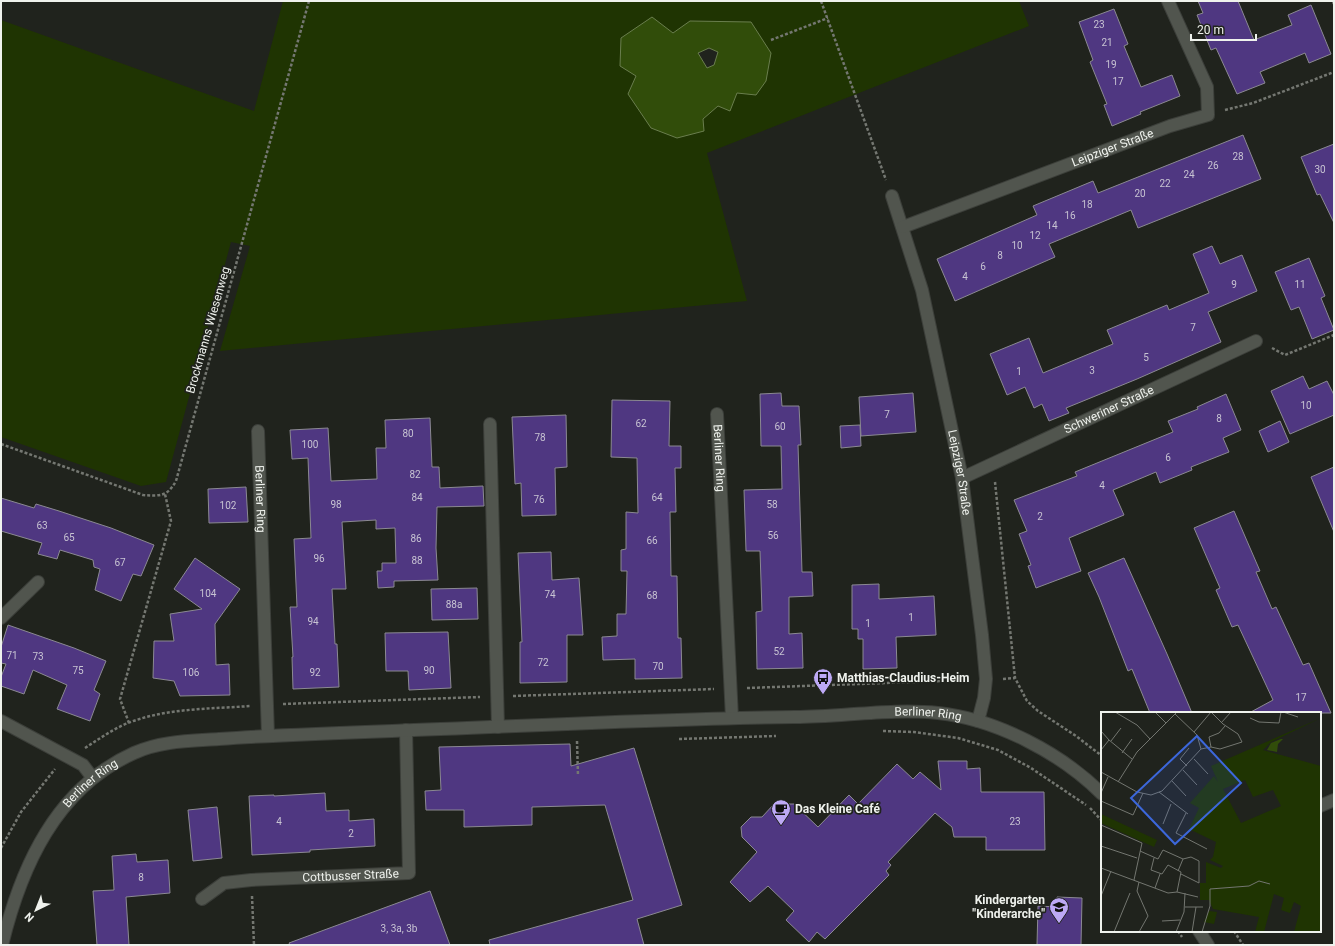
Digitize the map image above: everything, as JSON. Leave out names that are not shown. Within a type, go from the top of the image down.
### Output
[{"type":"street","points":[[1168,1],[1207,87],[1208,115]]},
{"type":"street","name":"Leipziger Straße","points":[[903,227],[1170,126],[1208,115]]},
{"type":"street","name":"Leipziger Straße","points":[[892,196],[922,290],[962,478],[981,627],[986,680],[984,698],[978,721]]},
{"type":"street","name":"Schweriner Straße","points":[[962,478],[1256,341]]},
{"type":"street","name":"Berliner Ring","points":[[717,414],[732,718]]},
{"type":"street","points":[[490,424],[498,727]]},
{"type":"street","name":"Berliner Ring","points":[[258,431],[268,736]]},
{"type":"street","points":[[1,618],[38,582]]},
{"type":"street","name":"Berliner Ring","points":[[2,945],[9,914],[23,876],[40,840],[59,812],[92,777],[132,754],[172,743],[268,736],[406,730],[732,718],[820,717],[900,712],[938,713],[978,721],[1033,744],[1062,761],[1083,776],[1101,793]]},
{"type":"street","points":[[1,721],[76,762],[92,777]]},
{"type":"street","name":"Cottbusser Straße","points":[[202,898],[224,883],[252,880],[409,873],[406,730]]},
{"type":"street","points":[[1321,806],[1334,800]]},
{"type":"street","points":[[1201,932],[1208,945]]},
{"type":"path","name":"Brockmanns Wiesenweg","points":[[165,494],[171,489],[176,481],[309,1]]},
{"type":"path","points":[[821,1],[892,196]]},
{"type":"path","points":[[1332,1],[1334,5]]},
{"type":"path","points":[[771,40],[828,18]]},
{"type":"path","points":[[1208,115],[1253,103],[1334,72]]},
{"type":"path","points":[[1256,341],[1285,355],[1334,336]]},
{"type":"path","points":[[1,444],[143,495],[158,496],[165,494],[171,521],[120,700],[129,723]]},
{"type":"path","points":[[993,463],[1015,678],[1027,701],[1038,711],[1076,736],[1101,755]]},
{"type":"path","points":[[986,680],[1015,678]]},
{"type":"path","points":[[883,731],[914,732],[958,738],[998,750],[1031,768],[1062,788],[1088,806],[1101,820]]},
{"type":"path","points":[[673,739],[783,736]]},
{"type":"path","points":[[570,740],[577,740],[578,776]]},
{"type":"path","points":[[252,880],[254,945]]},
{"type":"path","points":[[1235,932],[1243,945]]},
{"type":"shaded area","points":[[283,1],[1019,1],[1029,26],[707,153],[747,301],[220,351],[250,246],[231,242],[166,482],[141,486],[1,437],[1,20],[254,111]],"holes":[[[751,22],[718,105],[703,119],[651,127],[628,94],[636,76]]]},
{"type":"shaded area","points":[[652,17],[673,33],[690,21],[751,22],[771,53],[766,81],[756,95],[737,93],[730,111],[718,106],[703,119],[704,131],[677,138],[651,128],[628,94],[636,76],[620,66],[621,38]],"holes":[[[709,48],[718,52],[714,65],[707,68],[698,53]]]},
{"type":"building","points":[[1198,1],[1238,1],[1254,40],[1292,25],[1288,15],[1311,5],[1331,54],[1309,63],[1305,53],[1260,72],[1265,83],[1237,94],[1216,48],[1211,50],[1197,15],[1203,13]]},
{"type":"building","points":[[1114,9],[1128,44],[1124,46],[1141,87],[1172,75],[1180,96],[1140,112],[1141,114],[1112,126],[1104,105],[1107,104],[1090,62],[1093,60],[1079,22]]},
{"type":"building","points":[[1243,135],[1261,179],[1138,228],[1131,210],[1049,244],[1055,257],[955,301],[937,259],[1037,215],[1033,206],[1093,181],[1098,193]]},
{"type":"building","points":[[1334,144],[1334,223],[1320,194],[1317,195],[1301,157]]},
{"type":"building","points":[[1212,246],[1220,264],[1242,255],[1257,291],[1208,312],[1221,342],[1066,408],[1069,413],[1049,421],[1042,404],[1034,408],[1025,387],[1007,395],[990,354],[1029,338],[1043,373],[1113,344],[1107,330],[1167,305],[1169,310],[1209,293],[1193,254]]},
{"type":"building","points":[[1309,258],[1325,296],[1321,298],[1334,330],[1312,339],[1299,307],[1291,310],[1275,272]]},
{"type":"building","points":[[1303,376],[1309,389],[1327,381],[1334,395],[1334,415],[1290,434],[1271,391]]},
{"type":"building","points":[[781,393],[782,406],[799,406],[801,445],[798,445],[802,572],[812,572],[813,596],[789,597],[789,634],[802,633],[803,668],[757,669],[756,612],[762,611],[760,551],[746,551],[744,490],[782,489],[781,446],[761,446],[760,394]]},
{"type":"building","points":[[913,393],[916,432],[861,436],[859,397]]},
{"type":"building","points":[[1226,394],[1241,430],[1223,438],[1229,452],[1191,467],[1192,470],[1160,483],[1156,472],[1113,490],[1124,515],[1069,538],[1081,571],[1036,588],[1028,566],[1031,565],[1019,534],[1027,531],[1014,500],[1077,476],[1075,472],[1173,432],[1168,421],[1198,409],[1197,407]]},
{"type":"building","points":[[612,400],[670,401],[669,446],[681,446],[681,468],[675,468],[676,512],[670,512],[671,576],[677,576],[678,638],[681,638],[682,678],[635,679],[635,659],[603,660],[602,637],[617,636],[617,614],[626,614],[627,571],[621,571],[621,550],[626,549],[626,512],[638,513],[637,458],[611,457]]},
{"type":"building","points":[[566,415],[567,467],[555,468],[556,515],[522,516],[521,483],[515,484],[512,417]]},
{"type":"building","points":[[430,418],[432,467],[439,467],[440,488],[483,486],[484,506],[437,507],[436,548],[438,580],[394,581],[394,587],[378,588],[377,571],[382,571],[382,563],[396,563],[395,528],[376,529],[376,520],[342,522],[346,589],[332,589],[339,687],[293,689],[290,607],[297,607],[294,539],[311,538],[308,458],[292,459],[290,430],[328,428],[331,481],[377,479],[376,448],[386,448],[385,420]]},
{"type":"building","points":[[1280,421],[1289,442],[1268,452],[1259,431]]},
{"type":"building","points":[[860,425],[861,446],[841,448],[840,426]]},
{"type":"building","points":[[1334,467],[1334,532],[1311,477]]},
{"type":"building","points":[[246,487],[248,522],[209,523],[208,489]]},
{"type":"building","points":[[1,498],[34,508],[36,504],[59,511],[111,528],[154,545],[141,576],[133,574],[121,601],[95,590],[100,569],[94,567],[93,560],[60,550],[57,559],[38,554],[42,543],[1,531]]},
{"type":"building","points":[[1234,511],[1260,571],[1256,572],[1272,609],[1276,607],[1303,665],[1309,663],[1331,713],[1251,712],[1273,700],[1238,625],[1232,627],[1216,590],[1220,588],[1194,528]]},
{"type":"building","points":[[551,552],[552,580],[579,578],[583,635],[567,635],[567,682],[520,683],[520,642],[522,642],[518,553]]},
{"type":"building","points":[[195,558],[240,589],[215,624],[216,665],[229,664],[230,695],[180,696],[174,681],[153,678],[154,641],[174,641],[170,614],[202,609],[174,589]]},
{"type":"building","points":[[1124,558],[1192,712],[1150,712],[1132,669],[1128,671],[1088,573]]},
{"type":"building","points":[[879,584],[879,599],[934,596],[936,635],[896,637],[897,668],[863,669],[863,639],[858,639],[858,629],[852,629],[852,585]]},
{"type":"building","points":[[477,588],[478,619],[432,620],[431,589]]},
{"type":"building","points":[[8,625],[106,661],[94,690],[100,694],[90,721],[57,709],[67,685],[33,670],[24,694],[1,686],[1,677],[6,664],[1,663],[1,647]]},
{"type":"building","points":[[448,632],[451,688],[409,690],[408,671],[386,671],[385,633]]},
{"type":"building","points":[[570,744],[571,766],[634,748],[682,905],[637,919],[644,945],[490,945],[489,940],[633,900],[605,805],[532,807],[532,825],[464,827],[464,810],[426,810],[425,791],[441,790],[439,747]]},
{"type":"building","points":[[938,761],[967,761],[967,769],[980,768],[981,792],[1044,792],[1045,850],[986,850],[986,837],[954,837],[952,827],[935,813],[888,862],[891,865],[886,871],[889,875],[825,939],[817,932],[809,942],[786,920],[794,911],[768,886],[750,902],[730,882],[757,852],[742,837],[741,827],[751,817],[762,817],[774,804],[794,804],[818,827],[849,795],[858,804],[897,764],[913,779],[920,772],[941,790]]},
{"type":"building","points":[[325,793],[326,811],[349,810],[349,821],[374,819],[375,846],[310,850],[310,852],[252,855],[249,796]]},
{"type":"building","points":[[217,807],[222,858],[193,861],[188,810]]},
{"type":"building","points":[[136,854],[137,862],[168,860],[170,893],[126,897],[129,945],[97,945],[93,891],[114,890],[112,856]]},
{"type":"building","points":[[430,891],[450,945],[290,945],[289,943]]},
{"type":"building","name":"Kindergarten \"Kinderarche\"","points":[[1057,897],[1082,898],[1081,945],[1037,945],[1038,906],[1057,907]]},
{"type":"place","name":"Matthias-Claudius-Heim","points":[[823,695]]},
{"type":"place","name":"Das Kleine Café","points":[[781,826]]},
{"type":"place","name":"Kindergarten \"Kinderarche\"","points":[[1059,924]]}]
